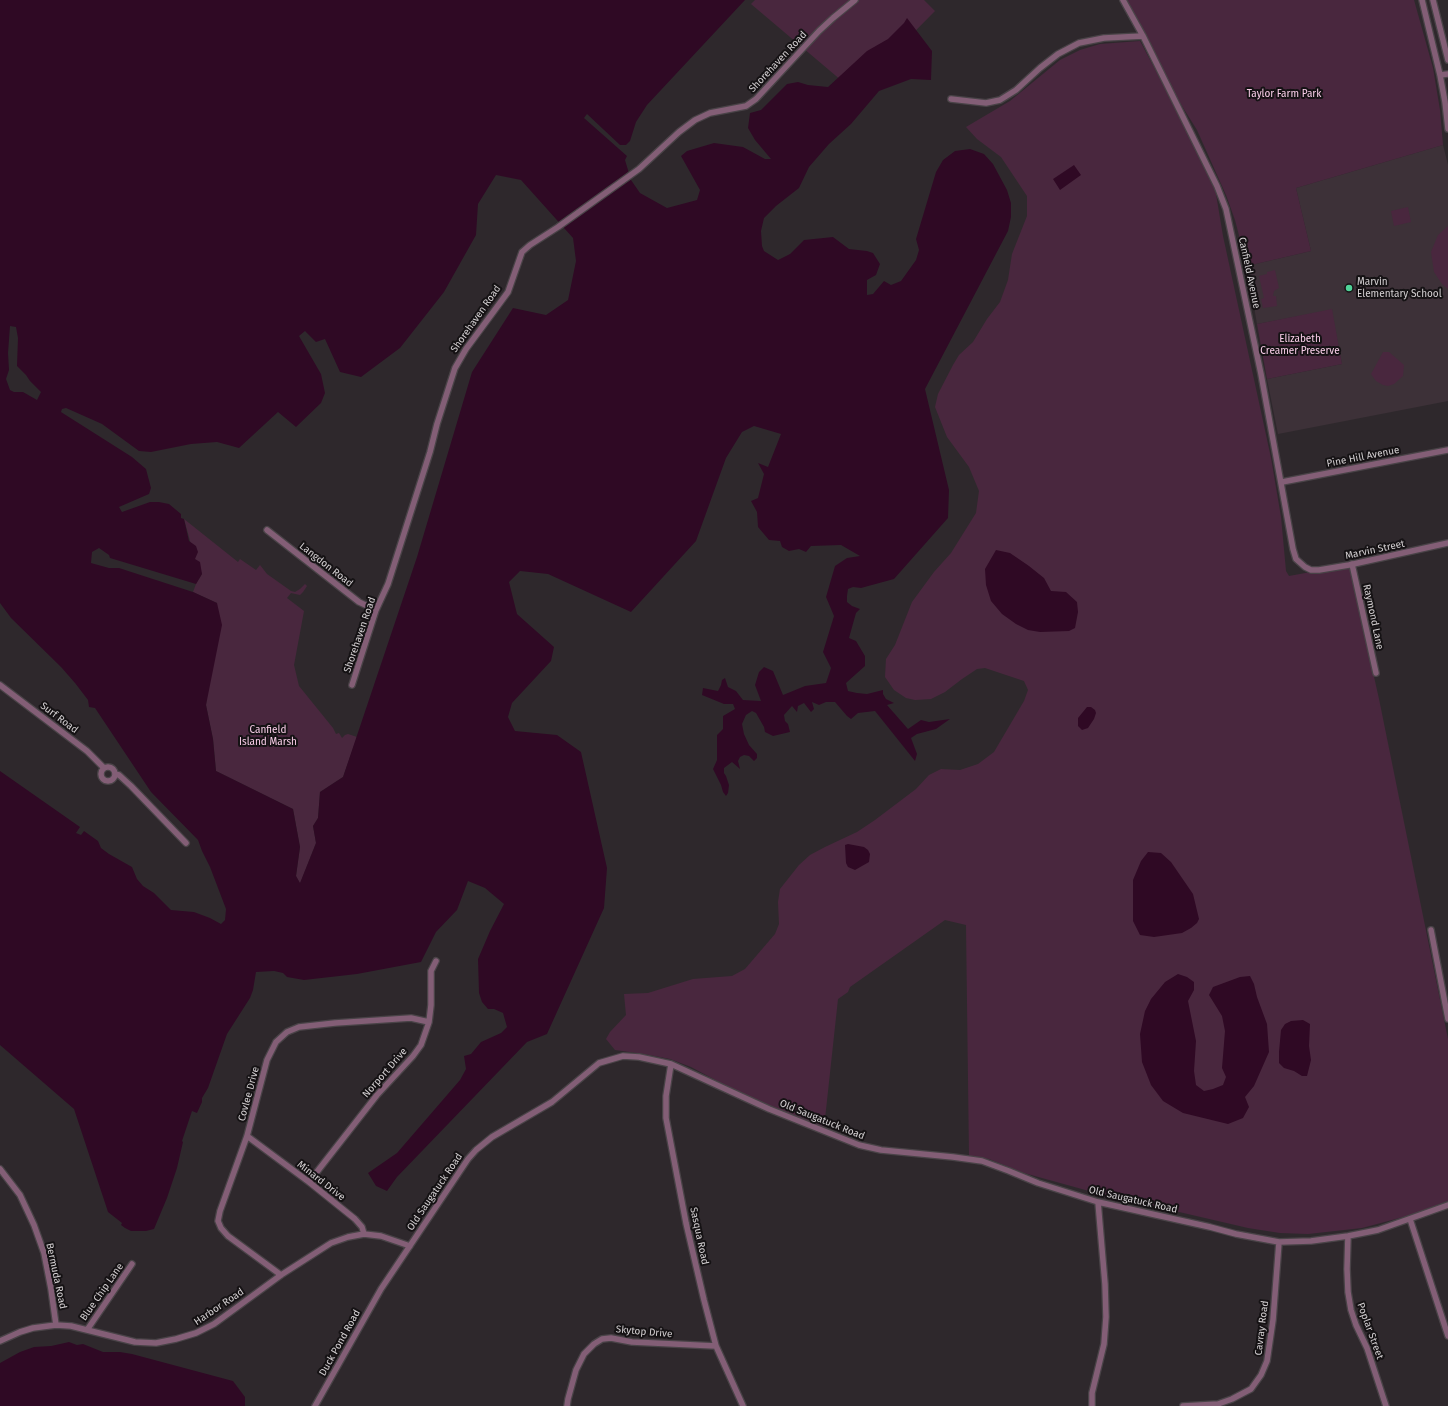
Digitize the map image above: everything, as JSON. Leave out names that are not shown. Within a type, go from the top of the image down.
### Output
[{"type":"street","name":"Shorehaven Road","points":[[352,685],[376,610],[388,584],[455,368],[469,344],[508,292],[522,252],[639,169],[679,132],[699,118],[718,111],[746,106],[756,99],[828,22],[855,0]]},
{"type":"street","name":"Canfield Avenue","points":[[1123,0],[1217,186],[1226,209],[1261,374],[1282,482],[1293,549],[1296,559],[1305,567]]},
{"type":"street","points":[[1422,0],[1440,75],[1448,130]]},
{"type":"street","points":[[1433,0],[1448,60]]},
{"type":"street","points":[[951,98],[986,103],[1000,100],[1016,90],[1058,54],[1079,44],[1104,38],[1142,36]]},
{"type":"street","points":[[1440,75],[1448,74]]},
{"type":"street","name":"Pine Hill Avenue","points":[[1282,482],[1448,450]]},
{"type":"street","name":"Langdon Road","points":[[267,530],[359,602],[376,610]]},
{"type":"street","name":"Marvin Street","points":[[1305,567],[1311,570],[1319,570],[1448,543]]},
{"type":"street","name":"Raymond Lane","points":[[1352,564],[1376,673]]},
{"type":"street","name":"Surf Road","points":[[0,685],[87,751],[104,768],[111,768],[115,774],[119,774],[186,843]]},
{"type":"street","name":"Surf Road","points":[[104,768],[100,774],[104,780],[112,780],[115,774]]},
{"type":"street","points":[[1431,930],[1448,1019]]},
{"type":"street","name":"Norport Drive","points":[[309,1182],[377,1095],[413,1056],[420,1045],[429,1022],[432,971],[436,961]]},
{"type":"street","name":"Covlee Drive","points":[[281,1275],[228,1236],[221,1228],[218,1221],[220,1211],[247,1136],[267,1060],[276,1042],[287,1032],[299,1027],[411,1018],[429,1022]]},
{"type":"street","name":"Old Saugatuck Road","points":[[381,1288],[458,1171],[476,1150],[492,1137],[552,1102],[590,1070],[615,1058],[632,1056],[671,1064],[776,1112],[859,1145],[881,1150],[982,1161],[1038,1183],[1098,1202],[1236,1234],[1279,1242],[1311,1241],[1378,1230],[1448,1205]]},
{"type":"street","name":"Sasqua Road","points":[[671,1064],[666,1096],[666,1118],[691,1242],[716,1346],[743,1406]]},
{"type":"street","name":"Minard Drive","points":[[247,1136],[309,1182],[355,1219],[362,1227],[364,1234]]},
{"type":"street","name":"Bermuda Road","points":[[0,1169],[20,1195],[34,1225],[44,1252],[56,1325]]},
{"type":"street","points":[[1092,1406],[1092,1393],[1104,1344],[1106,1317],[1105,1284],[1098,1202]]},
{"type":"street","points":[[1410,1219],[1448,1336]]},
{"type":"street","points":[[364,1234],[381,1236],[410,1246]]},
{"type":"street","name":"Harbor Road","points":[[0,1341],[20,1332],[56,1325],[71,1326],[135,1342],[156,1343],[176,1339],[196,1333],[214,1324],[281,1275],[331,1243],[348,1237],[364,1234]]},
{"type":"street","name":"Poplar Street","points":[[1348,1236],[1347,1269],[1348,1292],[1351,1310],[1356,1325],[1367,1348],[1386,1406]]},
{"type":"street","name":"Cavray Road","points":[[1183,1406],[1218,1404],[1232,1399],[1251,1389],[1261,1375],[1267,1361],[1273,1320],[1279,1242]]},
{"type":"street","name":"Blue Chip Lane","points":[[87,1330],[132,1264]]},
{"type":"street","name":"Duck Pond Road","points":[[315,1406],[381,1288]]},
{"type":"street","name":"Skytop Drive","points":[[567,1406],[576,1370],[584,1354],[594,1344],[602,1339],[611,1338],[632,1342],[716,1346]]},
{"type":"shaded area","points":[[0,0],[745,0],[647,105],[636,122],[630,141],[626,145],[620,145],[587,114],[584,118],[627,156],[625,160],[631,180],[640,193],[667,208],[697,200],[700,190],[681,156],[687,151],[714,143],[743,147],[765,159],[771,159],[755,140],[748,128],[750,113],[761,110],[787,84],[798,82],[808,85],[828,87],[867,51],[888,39],[907,18],[932,51],[931,80],[911,79],[879,91],[851,124],[829,144],[809,167],[799,188],[776,206],[764,218],[761,231],[762,246],[764,251],[778,260],[790,254],[804,240],[833,237],[849,249],[873,253],[880,264],[876,275],[867,280],[867,295],[873,294],[884,281],[891,285],[901,281],[916,260],[919,250],[916,239],[936,172],[943,160],[955,151],[970,149],[984,154],[993,164],[1007,190],[1011,203],[1011,217],[1008,231],[925,389],[949,490],[948,518],[894,579],[861,588],[853,587],[848,589],[847,596],[847,602],[860,609],[856,613],[849,638],[856,641],[865,656],[865,666],[846,683],[848,691],[867,694],[883,690],[883,694],[886,699],[894,703],[887,705],[908,729],[921,720],[929,722],[950,719],[936,729],[917,734],[911,738],[917,754],[915,761],[875,711],[858,713],[851,719],[835,702],[826,702],[819,705],[812,702],[814,709],[811,712],[804,703],[798,706],[797,712],[792,706],[784,715],[790,732],[773,736],[765,732],[764,727],[756,713],[752,711],[746,715],[742,724],[744,734],[749,745],[757,754],[757,758],[754,761],[749,756],[744,755],[740,757],[738,761],[740,769],[732,762],[724,768],[724,773],[729,785],[726,796],[723,792],[713,769],[717,760],[717,735],[723,729],[723,716],[735,709],[733,704],[724,704],[702,695],[703,688],[718,691],[722,680],[725,678],[728,687],[736,691],[743,700],[761,701],[755,685],[759,672],[764,667],[773,671],[783,695],[805,686],[826,683],[831,668],[823,652],[834,616],[826,597],[835,566],[847,558],[860,556],[841,545],[811,546],[806,552],[799,549],[789,551],[782,547],[780,541],[769,540],[758,527],[757,512],[751,501],[758,498],[764,474],[758,463],[768,467],[781,434],[754,426],[742,432],[726,458],[696,541],[631,612],[548,574],[520,571],[509,582],[517,614],[554,647],[551,661],[512,703],[508,717],[515,731],[557,735],[581,752],[607,868],[604,908],[547,1034],[527,1042],[397,1177],[387,1191],[376,1186],[368,1173],[397,1153],[460,1080],[466,1069],[464,1056],[471,1054],[481,1042],[501,1033],[507,1027],[503,1013],[494,1009],[488,1009],[482,1002],[479,993],[478,959],[504,904],[485,888],[468,881],[457,910],[436,932],[421,962],[357,974],[304,980],[287,977],[283,973],[274,971],[256,972],[250,998],[227,1034],[208,1088],[202,1098],[202,1102],[197,1113],[192,1111],[182,1141],[177,1168],[167,1198],[154,1229],[146,1231],[131,1231],[125,1228],[121,1225],[122,1223],[108,1212],[74,1109],[0,1045],[0,771],[80,827],[76,833],[81,835],[84,831],[98,841],[101,848],[109,854],[132,867],[137,879],[143,886],[154,893],[171,910],[194,912],[221,924],[225,920],[226,909],[198,840],[151,792],[95,708],[89,707],[88,700],[75,683],[61,667],[11,618],[0,603]],"holes":[[[496,175],[521,180],[573,238],[576,261],[568,300],[546,315],[513,308],[472,372],[417,557],[343,777],[320,792],[318,818],[313,826],[316,843],[300,883],[296,876],[300,847],[293,809],[216,771],[213,739],[206,705],[222,625],[217,603],[193,592],[119,568],[109,568],[91,563],[92,552],[99,548],[109,555],[110,558],[196,584],[202,574],[200,562],[195,559],[198,552],[196,546],[189,541],[184,519],[181,518],[181,514],[169,504],[159,502],[150,502],[122,512],[119,507],[149,494],[151,488],[146,469],[132,457],[61,412],[62,409],[66,408],[102,424],[139,451],[151,452],[191,444],[217,442],[239,448],[278,412],[296,427],[321,403],[325,393],[321,374],[299,336],[305,331],[316,342],[325,339],[340,372],[361,377],[400,348],[444,292],[476,235],[478,204]]]},
{"type":"shaded area","name":"Marvin Elementary School","points":[[1443,145],[1448,165],[1448,401],[1278,434],[1267,379],[1342,364],[1331,310],[1257,324],[1247,266],[1311,251],[1296,188]]},
{"type":"shaded area","points":[[1074,165],[1081,175],[1060,190],[1053,179]]},
{"type":"shaded area","points":[[996,550],[1010,553],[1044,578],[1051,591],[1066,592],[1077,602],[1078,612],[1075,628],[1069,631],[1040,632],[1028,630],[1002,614],[991,601],[986,585],[985,569]]},
{"type":"shaded area","points":[[1087,707],[1091,707],[1096,713],[1088,728],[1082,730],[1078,726],[1078,718]]},
{"type":"shaded area","points":[[848,844],[864,847],[868,850],[870,854],[869,862],[855,870],[848,867],[846,863],[845,845]]},
{"type":"shaded area","points":[[1148,852],[1161,853],[1171,862],[1193,894],[1199,919],[1191,928],[1182,933],[1154,937],[1140,935],[1133,921],[1133,880],[1141,861]]},
{"type":"shaded area","points":[[1178,974],[1187,977],[1194,982],[1194,990],[1188,1001],[1196,1041],[1194,1071],[1196,1085],[1204,1091],[1223,1085],[1226,1077],[1222,1068],[1225,1031],[1222,1016],[1209,995],[1213,987],[1240,977],[1250,976],[1254,984],[1267,1024],[1269,1052],[1254,1086],[1245,1097],[1249,1107],[1243,1118],[1228,1124],[1183,1113],[1163,1101],[1151,1085],[1142,1062],[1140,1034],[1145,1011],[1151,999],[1165,982]]},
{"type":"shaded area","points":[[1303,1020],[1310,1024],[1309,1046],[1311,1060],[1307,1076],[1302,1076],[1294,1071],[1284,1068],[1279,1063],[1281,1030],[1285,1024],[1291,1021]]},
{"type":"shaded area","points":[[69,1342],[77,1345],[83,1344],[103,1352],[132,1354],[233,1381],[245,1397],[245,1406],[0,1406],[0,1363],[20,1352],[34,1347],[51,1346]]},
{"type":"green space","points":[[755,0],[924,0],[935,11],[855,92],[751,4]]},
{"type":"green space","name":"Taylor Farm Park","points":[[1123,0],[1414,0],[1433,68],[1440,110],[1443,145],[1296,188],[1311,251],[1247,266],[1235,220],[1226,195],[1197,130],[1167,82]]},
{"type":"green space","points":[[1140,41],[1192,138],[1215,188],[1223,236],[1271,458],[1281,517],[1286,571],[1289,576],[1349,565],[1379,699],[1448,1039],[1448,1201],[1407,1216],[1362,1228],[1308,1234],[1280,1233],[1248,1228],[1089,1191],[1024,1173],[989,1159],[969,1156],[966,925],[945,920],[850,987],[848,992],[838,999],[824,1128],[786,1113],[721,1083],[691,1067],[670,1059],[615,1050],[606,1039],[610,1032],[626,1015],[624,994],[648,993],[693,979],[732,976],[745,969],[775,934],[779,924],[778,902],[780,889],[799,865],[810,855],[857,832],[875,820],[916,789],[929,775],[941,769],[960,770],[978,764],[994,752],[1024,701],[1028,690],[1024,681],[985,668],[977,669],[945,692],[931,699],[915,700],[906,698],[894,690],[885,677],[886,659],[895,645],[912,602],[934,572],[951,553],[976,513],[979,491],[969,467],[947,437],[935,407],[938,394],[959,355],[973,342],[987,319],[1000,302],[1008,280],[1012,254],[1027,216],[1027,196],[1001,157],[977,139],[966,127],[1010,101],[1060,60],[1080,50],[1100,44]]},
{"type":"green space","points":[[1408,207],[1411,222],[1394,226],[1391,211]]},
{"type":"green space","points":[[1448,226],[1448,289],[1442,284],[1434,272],[1431,252],[1438,235]]},
{"type":"green space","points":[[1275,270],[1279,288],[1274,291],[1273,296],[1276,296],[1277,306],[1263,308],[1261,299],[1264,298],[1259,276]]},
{"type":"green space","name":"Elizabeth Creamer Preserve","points":[[1332,309],[1342,364],[1267,379],[1257,324]]},
{"type":"green space","points":[[1383,352],[1389,352],[1404,365],[1403,376],[1394,384],[1388,386],[1376,381],[1371,374]]},
{"type":"green space","name":"Canfield Island Marsh","points":[[184,519],[238,562],[240,559],[256,570],[260,565],[267,574],[291,591],[295,592],[305,584],[307,586],[300,595],[291,593],[287,598],[304,611],[294,665],[299,686],[333,728],[336,734],[339,733],[342,738],[348,734],[357,737],[343,777],[320,792],[318,818],[313,826],[316,843],[300,884],[296,876],[300,847],[293,809],[216,771],[213,739],[206,705],[217,603],[193,592],[202,574],[195,559]]},
{"type":"pier","points":[[10,326],[16,327],[18,338],[17,366],[41,392],[37,400],[23,392],[14,392],[10,390],[6,379],[9,370],[8,353]]},
{"type":"place","name":"Marvin Elementary School","points":[[1349,288]]}]
